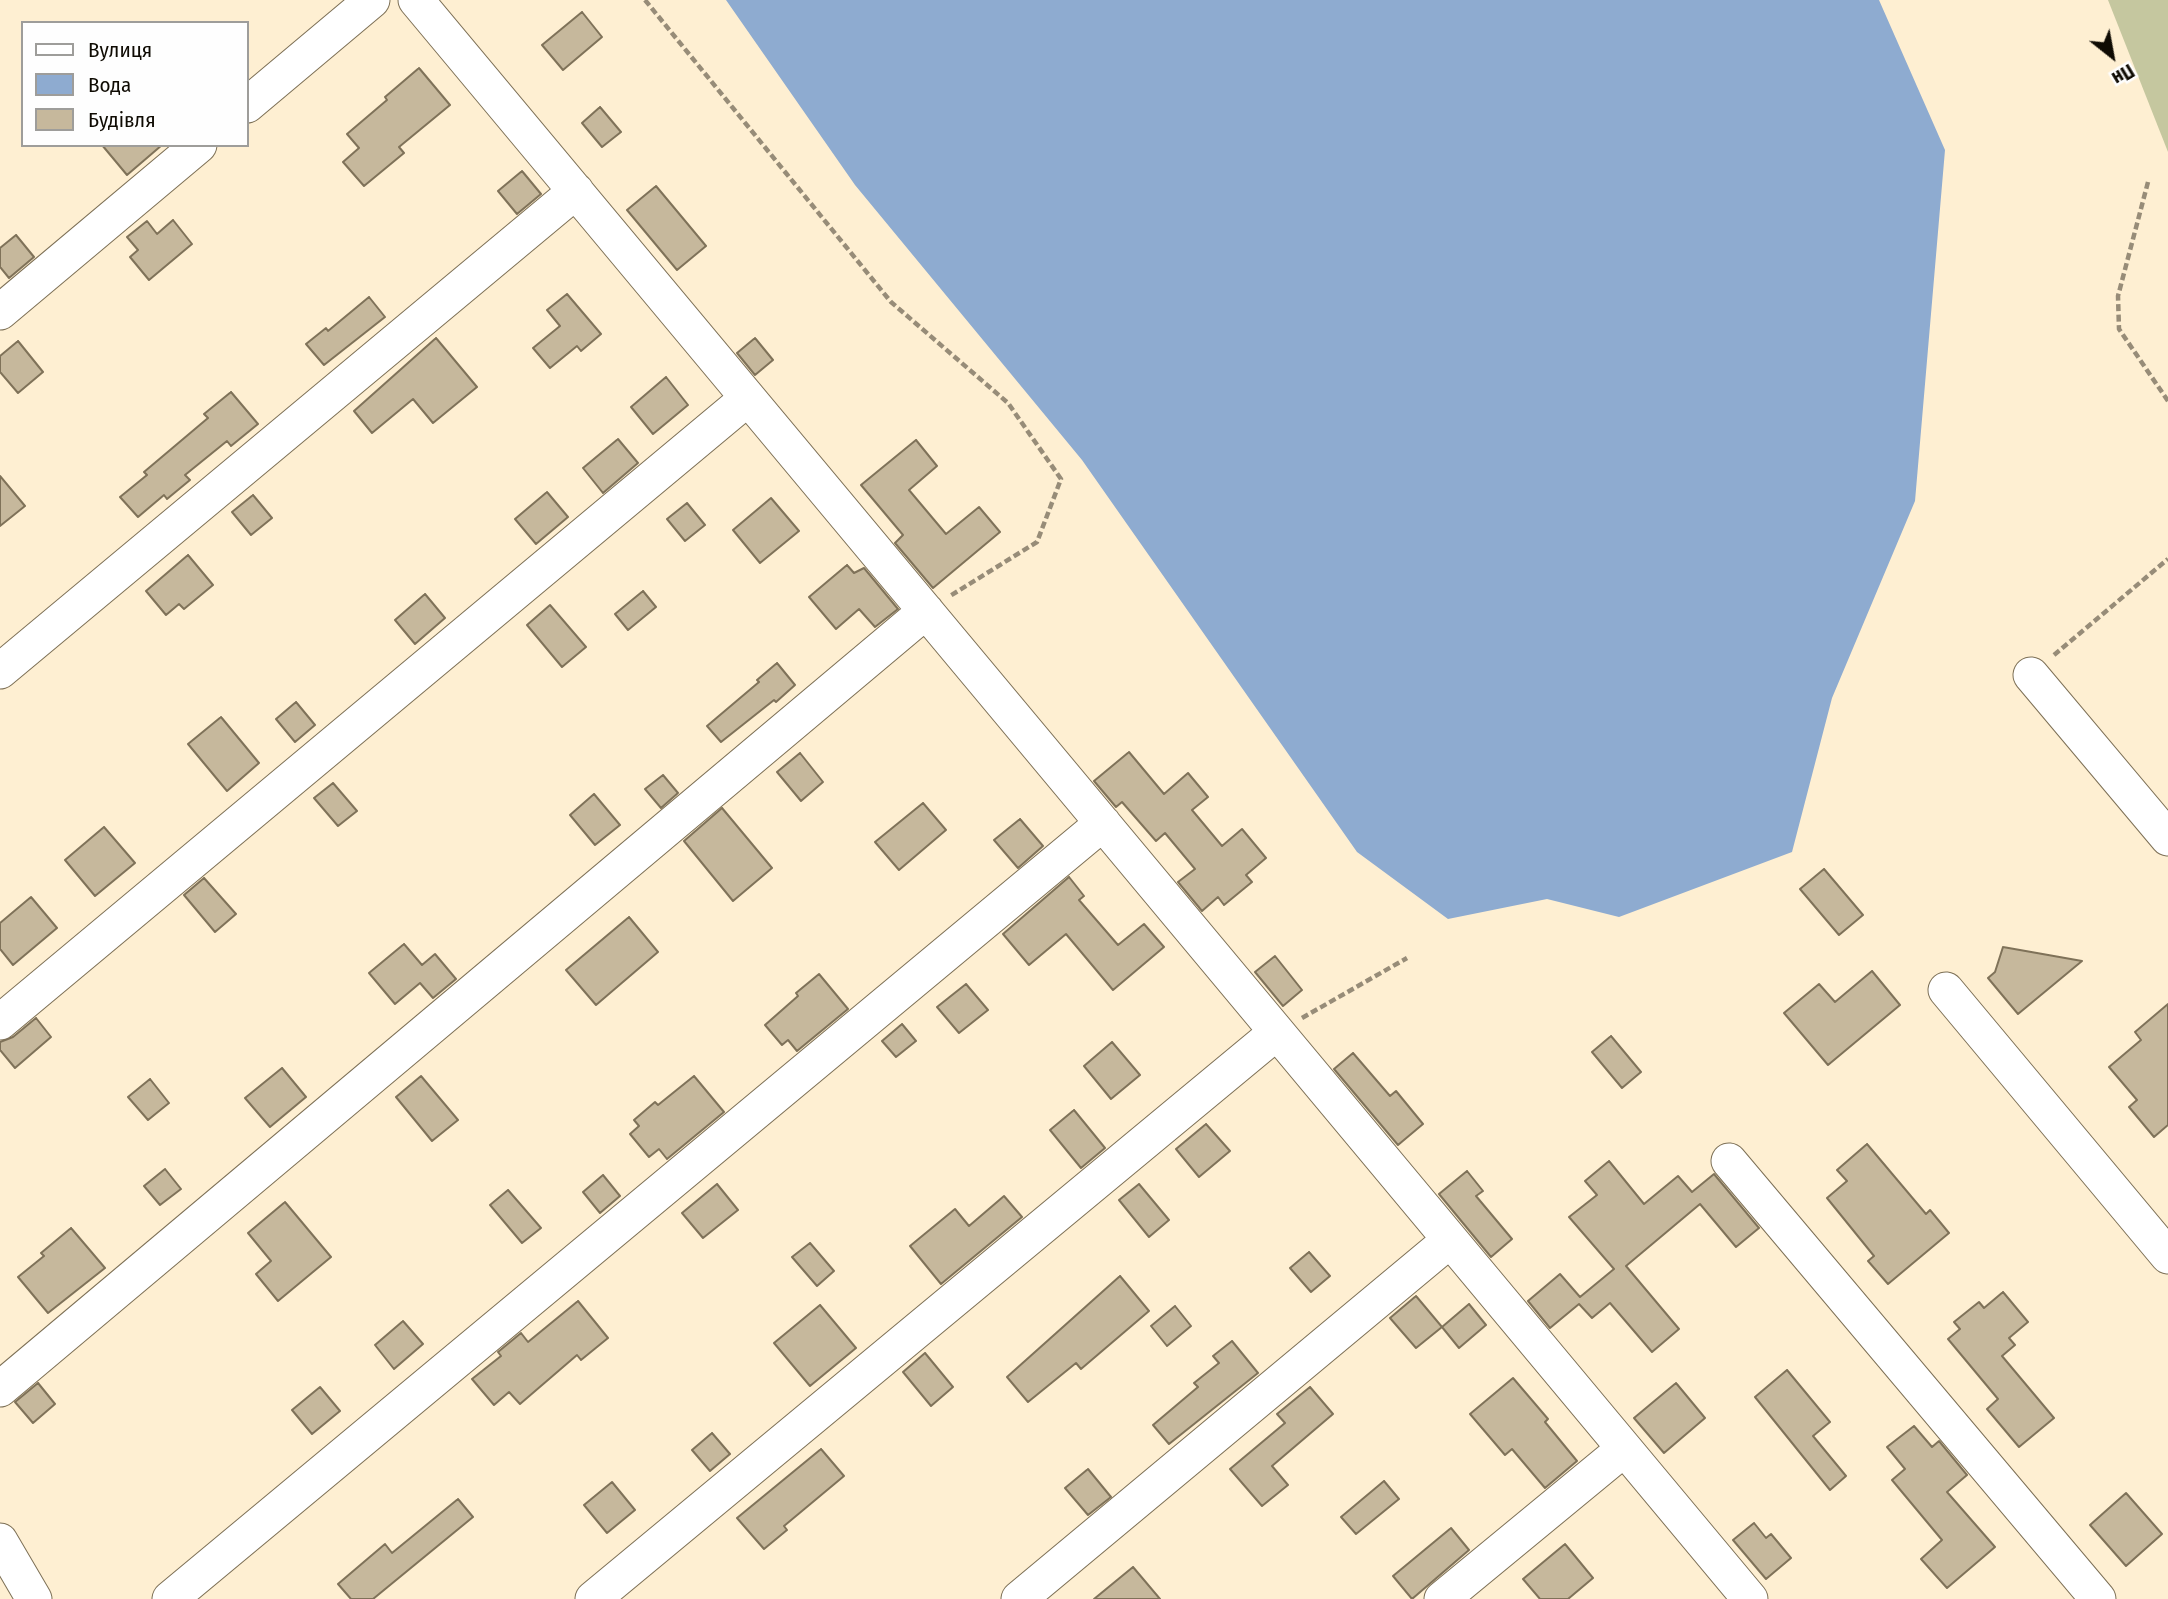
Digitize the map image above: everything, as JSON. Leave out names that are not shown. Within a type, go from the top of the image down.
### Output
[{"type":"street","points":[[248,104],[372,0]]},
{"type":"street","points":[[416,0],[1750,1599]]},
{"type":"street","points":[[0,312],[197,147]]},
{"type":"street","points":[[0,671],[576,191]]},
{"type":"street","points":[[0,1022],[748,398]]},
{"type":"street","points":[[0,1390],[926,611]]},
{"type":"street","points":[[2031,675],[2168,838]]},
{"type":"street","points":[[170,1599],[1103,823]]},
{"type":"street","points":[[1946,990],[2168,1256]]},
{"type":"street","points":[[593,1599],[1277,1032]]},
{"type":"street","points":[[1729,1161],[2098,1599]]},
{"type":"street","points":[[1019,1599],[1450,1240]]},
{"type":"street","points":[[1442,1599],[1624,1448]]},
{"type":"street","points":[[0,1541],[34,1599]]},
{"type":"path","points":[[645,0],[891,302],[1007,402],[1061,479],[1037,542],[926,611]]},
{"type":"path","points":[[2148,182],[2118,296],[2119,329],[2168,401]]},
{"type":"path","points":[[2031,675],[2168,559]]},
{"type":"path","points":[[1277,1032],[1407,958]]},
{"type":"green space","points":[[2108,0],[2168,0],[2168,152]]},
{"type":"water","points":[[726,0],[1879,0],[1945,150],[1915,501],[1832,698],[1792,852],[1619,917],[1547,899],[1448,919],[1357,852],[1082,460],[855,185]]},
{"type":"building","points":[[582,12],[602,37],[563,70],[542,45]]},
{"type":"building","points":[[419,68],[450,105],[399,147],[404,153],[364,186],[343,162],[359,148],[347,134]]},
{"type":"building","points":[[600,107],[621,132],[602,147],[582,123]]},
{"type":"building","points":[[104,147],[160,147],[127,175]]},
{"type":"building","points":[[522,171],[541,194],[517,214],[498,191]]},
{"type":"building","points":[[656,186],[706,246],[677,270],[627,210]]},
{"type":"building","points":[[173,220],[192,244],[149,280],[130,257],[138,250],[127,237],[147,221],[157,234]]},
{"type":"building","points":[[16,235],[34,257],[9,278],[0,267],[0,248]]},
{"type":"building","points":[[567,294],[601,334],[581,351],[577,346],[550,368],[533,348],[560,326],[547,310]]},
{"type":"building","points":[[369,297],[385,317],[324,365],[306,344],[326,328],[328,331]]},
{"type":"building","points":[[436,338],[477,387],[433,423],[413,399],[372,433],[354,411]]},
{"type":"building","points":[[755,338],[773,360],[755,375],[737,353]]},
{"type":"building","points":[[18,341],[43,372],[18,393],[0,372],[0,356]]},
{"type":"building","points":[[666,377],[688,405],[653,434],[631,407]]},
{"type":"building","points":[[231,392],[258,424],[231,446],[227,441],[185,475],[190,480],[167,499],[164,495],[138,517],[120,497],[147,475],[144,472],[208,418],[204,414]]},
{"type":"building","points":[[618,439],[638,463],[603,493],[583,468]]},
{"type":"building","points":[[916,440],[937,466],[909,490],[946,534],[979,507],[1000,532],[933,588],[895,543],[903,535],[861,485]]},
{"type":"building","points":[[0,476],[25,506],[0,526]]},
{"type":"building","points":[[547,492],[568,517],[536,544],[515,519]]},
{"type":"building","points":[[253,495],[272,518],[251,535],[232,512]]},
{"type":"building","points":[[771,498],[799,531],[760,563],[733,530]]},
{"type":"building","points":[[687,503],[705,525],[685,541],[667,519]]},
{"type":"building","points":[[188,555],[213,585],[184,609],[179,604],[166,615],[146,591]]},
{"type":"building","points":[[847,565],[854,573],[864,568],[898,609],[875,627],[859,609],[836,629],[809,597]]},
{"type":"building","points":[[643,591],[656,607],[628,630],[615,614]]},
{"type":"building","points":[[425,594],[445,618],[415,644],[395,620]]},
{"type":"building","points":[[550,605],[586,647],[562,667],[527,625]]},
{"type":"building","points":[[777,663],[795,685],[721,742],[707,726]]},
{"type":"building","points":[[296,702],[315,725],[295,742],[276,719]]},
{"type":"building","points":[[221,717],[259,763],[227,791],[188,744]]},
{"type":"building","points":[[1129,752],[1164,794],[1188,773],[1208,797],[1192,810],[1222,846],[1242,829],[1266,858],[1246,875],[1252,882],[1224,905],[1218,897],[1202,911],[1178,882],[1195,869],[1165,833],[1156,841],[1122,802],[1116,807],[1094,781]]},
{"type":"building","points":[[800,753],[823,782],[801,801],[777,772]]},
{"type":"building","points":[[663,775],[678,793],[661,808],[645,789]]},
{"type":"building","points":[[333,783],[357,811],[338,826],[314,798]]},
{"type":"building","points":[[594,794],[620,825],[595,845],[570,815]]},
{"type":"building","points":[[923,803],[946,830],[899,870],[875,842]]},
{"type":"building","points":[[722,808],[772,868],[733,901],[684,841]]},
{"type":"building","points":[[1020,819],[1043,846],[1018,868],[994,840]]},
{"type":"building","points":[[104,827],[135,863],[95,896],[65,860]]},
{"type":"building","points":[[1824,869],[1863,915],[1839,935],[1800,889]]},
{"type":"building","points":[[1069,877],[1084,896],[1079,900],[1118,945],[1144,924],[1164,947],[1113,990],[1066,934],[1029,965],[1003,934]]},
{"type":"building","points":[[204,878],[236,914],[215,932],[184,895]]},
{"type":"building","points":[[31,897],[57,928],[13,965],[0,949],[0,923]]},
{"type":"building","points":[[629,917],[658,952],[596,1005],[566,970]]},
{"type":"building","points":[[404,944],[422,965],[435,954],[456,979],[433,998],[420,983],[395,1004],[369,973]]},
{"type":"building","points":[[2003,947],[2082,961],[2018,1014],[1988,978],[1995,972]]},
{"type":"building","points":[[1275,956],[1302,990],[1283,1006],[1255,972]]},
{"type":"building","points":[[1872,971],[1900,1005],[1828,1065],[1784,1013],[1819,984],[1835,1002]]},
{"type":"building","points":[[819,974],[848,1009],[797,1051],[788,1040],[782,1045],[765,1025]]},
{"type":"building","points":[[966,984],[988,1010],[959,1033],[937,1007]]},
{"type":"building","points":[[2168,1004],[2168,1125],[2154,1137],[2129,1107],[2137,1100],[2109,1067],[2141,1040],[2135,1032]]},
{"type":"building","points":[[36,1018],[51,1037],[15,1068],[0,1050],[0,1042],[13,1037]]},
{"type":"building","points":[[902,1024],[916,1041],[896,1057],[882,1041]]},
{"type":"building","points":[[1611,1036],[1641,1072],[1622,1088],[1592,1052]]},
{"type":"building","points":[[1112,1042],[1140,1075],[1111,1099],[1084,1066]]},
{"type":"building","points":[[1353,1053],[1390,1096],[1396,1091],[1423,1124],[1398,1145],[1334,1069]]},
{"type":"building","points":[[282,1068],[306,1097],[270,1127],[245,1098]]},
{"type":"building","points":[[421,1076],[458,1120],[432,1141],[396,1097]]},
{"type":"building","points":[[694,1076],[724,1112],[667,1159],[659,1149],[649,1157],[630,1134],[639,1126],[634,1120]]},
{"type":"building","points":[[150,1079],[169,1103],[148,1120],[128,1097]]},
{"type":"building","points":[[1074,1110],[1105,1148],[1081,1168],[1050,1130]]},
{"type":"building","points":[[1206,1124],[1230,1151],[1199,1177],[1176,1149]]},
{"type":"building","points":[[1867,1144],[1926,1214],[1930,1210],[1949,1233],[1888,1284],[1868,1261],[1874,1256],[1827,1198],[1847,1181],[1837,1170]]},
{"type":"building","points":[[1609,1161],[1644,1204],[1678,1176],[1692,1192],[1714,1174],[1759,1228],[1736,1247],[1700,1204],[1626,1266],[1679,1329],[1652,1352],[1610,1303],[1592,1318],[1579,1304],[1550,1328],[1528,1301],[1560,1274],[1580,1297],[1614,1269],[1569,1217],[1597,1195],[1585,1181]]},
{"type":"building","points":[[165,1169],[181,1189],[160,1205],[144,1186]]},
{"type":"building","points":[[1467,1171],[1483,1191],[1476,1196],[1512,1239],[1491,1257],[1439,1194]]},
{"type":"building","points":[[603,1175],[620,1196],[600,1213],[583,1192]]},
{"type":"building","points":[[717,1184],[738,1210],[703,1238],[682,1213]]},
{"type":"building","points":[[1139,1184],[1169,1220],[1149,1237],[1119,1200]]},
{"type":"building","points":[[508,1190],[541,1228],[522,1243],[490,1205]]},
{"type":"building","points":[[1004,1196],[1022,1217],[941,1284],[910,1246],[955,1209],[969,1226]]},
{"type":"building","points":[[285,1202],[331,1257],[278,1301],[256,1274],[271,1261],[248,1233]]},
{"type":"building","points":[[71,1228],[105,1268],[48,1313],[18,1277],[44,1256],[41,1253]]},
{"type":"building","points":[[810,1243],[834,1271],[817,1286],[792,1257]]},
{"type":"building","points":[[1309,1252],[1330,1276],[1311,1292],[1290,1268]]},
{"type":"building","points":[[1120,1276],[1149,1311],[1081,1369],[1076,1363],[1028,1402],[1007,1377]]},
{"type":"building","points":[[2003,1292],[2028,1322],[2009,1338],[2015,1345],[2002,1356],[2054,1418],[2019,1447],[1987,1409],[1998,1399],[1948,1339],[1960,1329],[1954,1322],[1979,1302],[1984,1308]]},
{"type":"building","points":[[1416,1296],[1442,1327],[1416,1348],[1390,1318]]},
{"type":"building","points":[[578,1301],[608,1338],[581,1360],[577,1355],[520,1404],[509,1392],[494,1405],[472,1379],[501,1356],[498,1352],[521,1333],[528,1342]]},
{"type":"building","points":[[1469,1304],[1486,1325],[1459,1348],[1442,1327]]},
{"type":"building","points":[[820,1305],[856,1348],[810,1386],[774,1343]]},
{"type":"building","points":[[1175,1306],[1191,1326],[1167,1346],[1151,1326]]},
{"type":"building","points":[[403,1321],[423,1344],[394,1369],[375,1345]]},
{"type":"building","points":[[1232,1341],[1258,1373],[1169,1444],[1153,1425],[1198,1387],[1194,1383],[1219,1363],[1213,1356]]},
{"type":"building","points":[[925,1353],[953,1387],[931,1406],[903,1372]]},
{"type":"building","points":[[1787,1370],[1830,1422],[1813,1436],[1846,1476],[1830,1490],[1755,1397]]},
{"type":"building","points":[[1513,1378],[1548,1419],[1545,1422],[1577,1461],[1545,1488],[1512,1449],[1505,1455],[1470,1414]]},
{"type":"building","points":[[38,1383],[55,1404],[33,1423],[15,1402]]},
{"type":"building","points":[[1676,1383],[1705,1418],[1664,1453],[1634,1418]]},
{"type":"building","points":[[320,1387],[340,1411],[312,1434],[292,1410]]},
{"type":"building","points":[[1310,1387],[1333,1414],[1272,1466],[1288,1485],[1262,1506],[1230,1469],[1285,1423],[1277,1414]]},
{"type":"building","points":[[1914,1426],[1932,1447],[1939,1441],[1967,1475],[1947,1492],[1995,1547],[1947,1588],[1921,1559],[1942,1540],[1892,1480],[1905,1469],[1887,1447]]},
{"type":"building","points":[[712,1433],[730,1454],[710,1471],[692,1450]]},
{"type":"building","points":[[821,1449],[844,1476],[784,1526],[787,1530],[764,1549],[737,1518]]},
{"type":"building","points":[[1088,1469],[1111,1497],[1088,1515],[1065,1488]]},
{"type":"building","points":[[1384,1481],[1399,1499],[1356,1534],[1341,1517]]},
{"type":"building","points":[[612,1482],[635,1510],[607,1533],[584,1505]]},
{"type":"building","points":[[2126,1493],[2162,1534],[2126,1566],[2090,1525]]},
{"type":"building","points":[[458,1499],[473,1517],[373,1599],[351,1599],[338,1584],[385,1544],[392,1553]]},
{"type":"building","points":[[1754,1523],[1766,1538],[1771,1534],[1791,1558],[1766,1579],[1733,1540]]},
{"type":"building","points":[[1451,1528],[1469,1550],[1412,1599],[1393,1576]]},
{"type":"building","points":[[1565,1544],[1593,1578],[1568,1599],[1540,1599],[1523,1579]]},
{"type":"building","points":[[1133,1567],[1160,1599],[1094,1599]]}]
